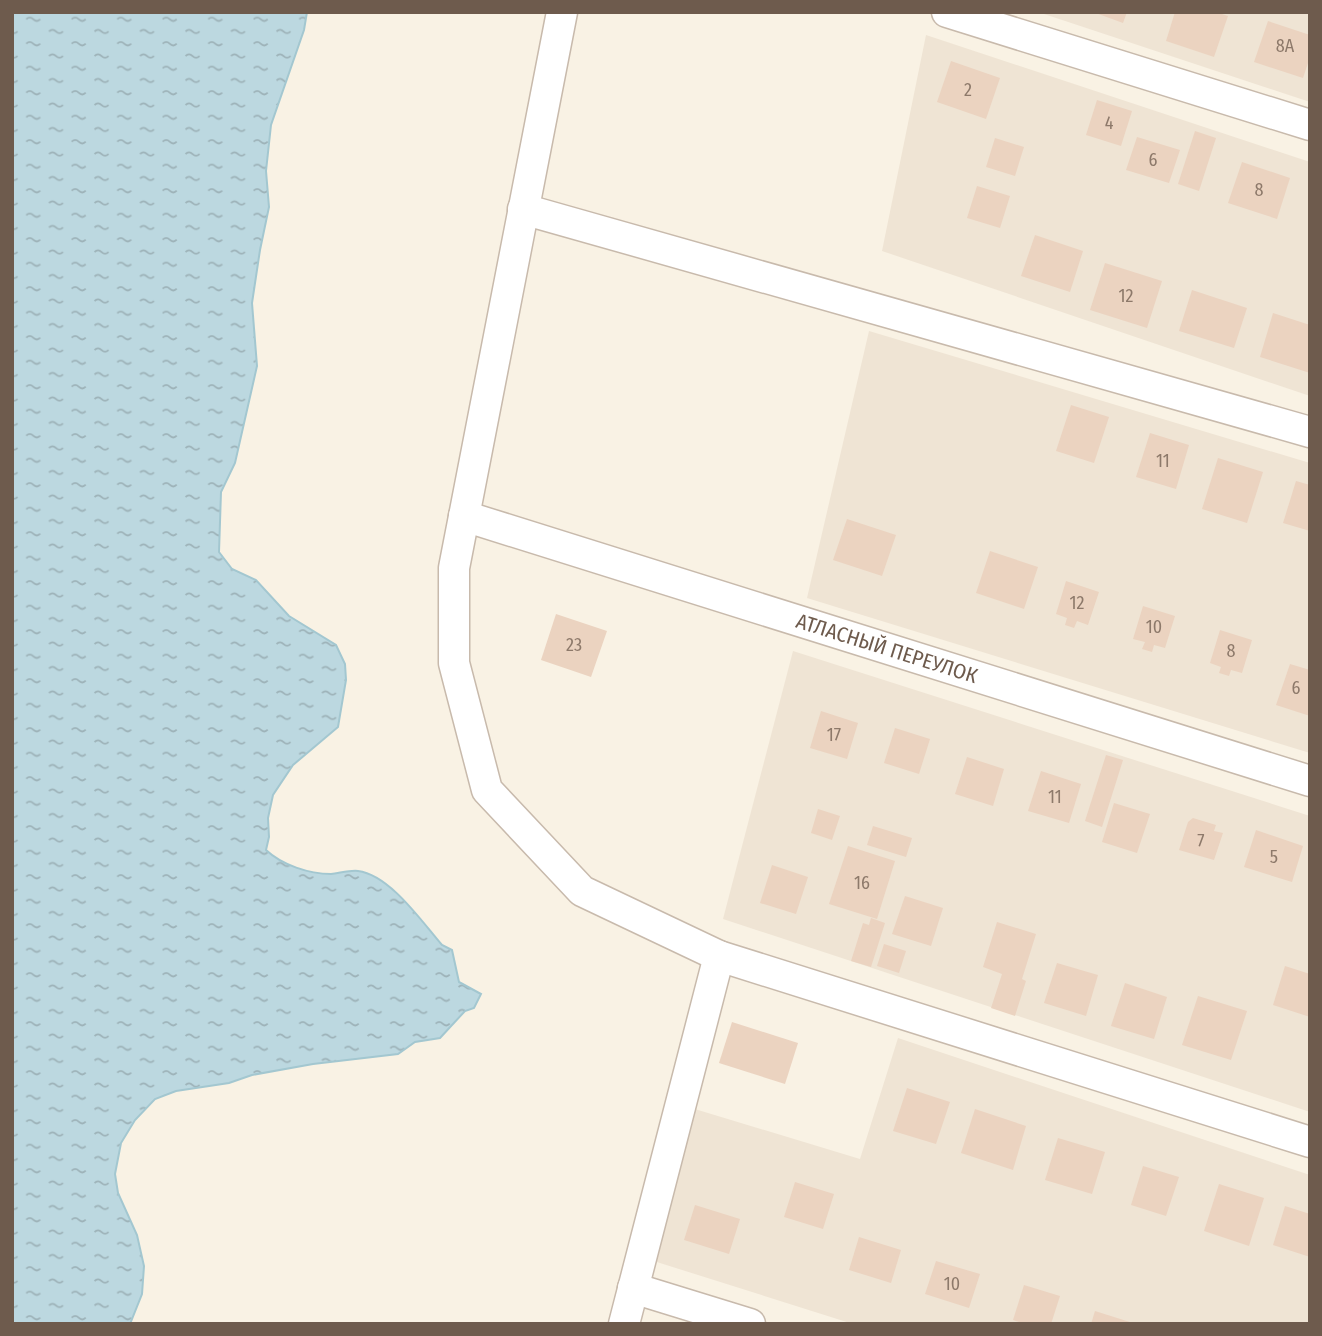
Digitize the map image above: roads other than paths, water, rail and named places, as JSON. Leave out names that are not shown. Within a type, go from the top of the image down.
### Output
[{"type":"street","points":[[562,12],[454,568],[454,663],[487,790],[582,891],[719,956],[1310,1142]]},
{"type":"street","points":[[947,12],[1310,125]]},
{"type":"street","points":[[523,209],[1310,432]]},
{"type":"street","name":"АТЛАСНЫЙ ПЕРЕУЛОК","points":[[464,516],[1310,781]]},
{"type":"street","points":[[624,1324],[719,956]]},
{"type":"street","points":[[633,1288],[750,1324]]},
{"type":"water","points":[[12,12],[307,12],[304,30],[271,125],[266,171],[269,207],[252,303],[257,366],[235,463],[221,492],[219,552],[232,569],[256,580],[289,616],[336,645],[345,664],[346,680],[338,727],[293,765],[273,795],[266,850],[280,860],[305,870],[323,874],[358,871],[382,881],[404,901],[442,945],[452,950],[459,982],[481,994],[474,1008],[465,1011],[440,1038],[415,1042],[398,1054],[313,1064],[252,1075],[229,1083],[176,1091],[155,1099],[135,1120],[121,1143],[115,1174],[118,1193],[137,1235],[144,1266],[142,1294],[130,1324],[12,1324]]}]
